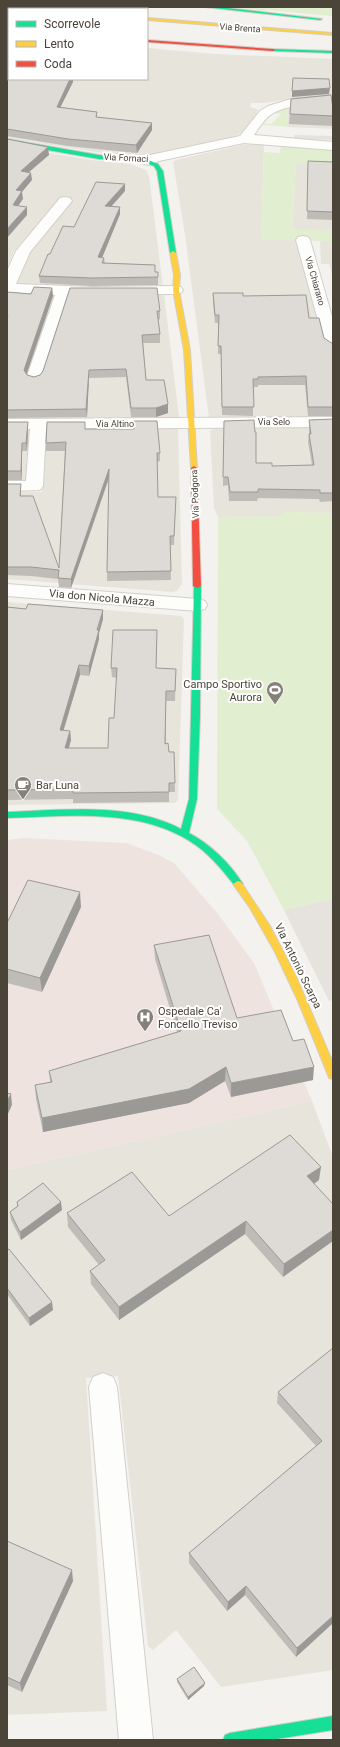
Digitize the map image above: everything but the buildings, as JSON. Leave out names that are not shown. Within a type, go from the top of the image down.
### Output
[{"type":"main road","points":[[206,7],[333,20]]},
{"type":"main road","name":"Via Brenta","points":[[148,19],[333,34]]},
{"type":"main road","name":"Via Brenta","points":[[148,26],[333,41]]},
{"type":"main road","points":[[148,41],[261,49],[333,52]]},
{"type":"main road","name":"Via Fornaci","points":[[7,142],[90,156],[149,161]]},
{"type":"main road","name":"Via Podgora","points":[[149,161],[156,165],[160,171],[177,275],[176,290],[186,350],[192,423],[198,605],[196,716],[192,800],[184,834]]},
{"type":"main road","name":"Via Antonio Scarpa","points":[[7,815],[54,813],[124,816],[157,823],[184,834],[198,843],[218,860],[238,885],[275,940],[297,986],[333,1076]]},
{"type":"main road","points":[[230,1740],[333,1723]]},
{"type":"street","points":[[244,139],[264,114],[272,109],[291,103],[333,99]]},
{"type":"street","name":"Via Fornaci","points":[[149,161],[155,158],[244,139],[333,146]]},
{"type":"street","points":[[65,201],[23,251],[7,288],[63,292],[176,290]]},
{"type":"street","name":"Via Chiarano","points":[[303,240],[333,346]]},
{"type":"street","points":[[34,378],[63,292]]},
{"type":"street","name":"Via Selo","points":[[192,423],[333,422]]},
{"type":"street","name":"Via Altino","points":[[7,424],[192,423]]},
{"type":"street","points":[[7,486],[34,486],[38,424]]},
{"type":"street","name":"Via don Nicola Mazza","points":[[7,590],[198,605]]},
{"type":"street","points":[[104,1387],[136,1740]]},
{"type":"shaded area","points":[[148,48],[216,54],[333,59],[333,96],[251,103],[250,107],[258,110],[252,123],[243,133],[226,139],[169,152],[133,156],[116,155],[7,138],[7,73],[8,80],[148,80]]},
{"type":"shaded area","points":[[307,104],[333,105],[333,129],[287,127],[288,108],[298,108]]},
{"type":"shaded area","points":[[294,135],[333,136],[333,140],[294,139]]},
{"type":"shaded area","points":[[264,144],[261,240],[296,240],[333,374],[333,418],[209,418],[185,235],[173,162],[176,160],[242,145]]},
{"type":"shaded area","points":[[7,146],[91,160],[130,164],[146,170],[149,176],[163,287],[112,289],[17,285],[29,252],[71,200],[58,200],[14,251],[7,268]]},
{"type":"shaded area","points":[[296,164],[333,165],[333,231],[292,230]]},
{"type":"shaded area","points":[[320,240],[333,241],[333,278],[329,264],[321,264]]},
{"type":"shaded area","points":[[7,291],[69,297],[164,294],[179,417],[177,419],[7,420]]},
{"type":"shaded area","points":[[333,427],[333,513],[285,512],[283,516],[218,517],[214,508],[210,431],[213,429]]},
{"type":"shaded area","points":[[7,428],[30,428],[26,482],[7,482]]},
{"type":"shaded area","points":[[45,428],[178,428],[182,584],[177,591],[172,592],[7,579],[7,492],[42,492]]},
{"type":"shaded area","points":[[7,602],[181,616],[184,619],[178,800],[175,803],[7,805]]},
{"type":"shaded area","name":"Ospedale Ca' Foncello Treviso","points":[[23,838],[126,843],[156,854],[174,863],[218,914],[254,963],[312,1101],[7,1170],[7,840]]},
{"type":"shaded area","points":[[333,899],[333,1000],[329,1001],[284,910]]},
{"type":"shaded area","points":[[312,1101],[333,1157],[333,1670],[221,1687],[176,1630],[153,1650],[148,1646],[118,1376],[86,1378],[107,1711],[7,1715],[7,1170]]},
{"type":"green space","points":[[230,7],[333,7],[333,16],[267,10],[264,11]]},
{"type":"green space","points":[[333,101],[333,105],[298,105],[298,108],[288,108],[287,127],[263,125],[264,123],[271,124],[281,114],[274,113],[281,109],[295,105]]},
{"type":"green space","points":[[281,145],[333,149],[333,165],[296,164],[292,229],[333,231],[333,241],[261,240],[264,152],[280,153]]},
{"type":"green space","name":"Campo Sportivo Aurora","points":[[284,512],[333,513],[333,899],[284,910],[247,841],[217,809],[218,517],[283,516]]},
{"type":"traffic: fast","points":[[206,7],[320,19]]},
{"type":"traffic: fast","points":[[273,50],[333,52]]},
{"type":"traffic: fast","points":[[7,141],[99,157],[141,159],[156,165],[160,171],[173,253]]},
{"type":"traffic: fast","points":[[184,834],[193,799],[196,716],[197,586]]},
{"type":"traffic: fast","points":[[7,815],[54,813],[103,814],[127,816],[150,821],[172,828],[200,843],[217,859],[238,884]]},
{"type":"traffic: fast","points":[[230,1740],[333,1723]]},
{"type":"traffic: slow","points":[[50,7],[58,8]]},
{"type":"traffic: slow","points":[[148,19],[333,34]]},
{"type":"traffic: slow","points":[[173,253],[177,275],[176,290],[187,350],[194,468]]},
{"type":"traffic: slow","points":[[238,884],[267,929],[292,976],[333,1075]]},
{"type":"traffic: jam","points":[[148,41],[273,50]]},
{"type":"traffic: jam","points":[[194,468],[197,586]]},
{"type":"place","name":"Campo Sportivo Aurora","points":[[275,705]]},
{"type":"place","name":"Bar Luna","points":[[23,800]]},
{"type":"place","name":"Ospedale Ca' Foncello Treviso","points":[[145,1032]]}]
